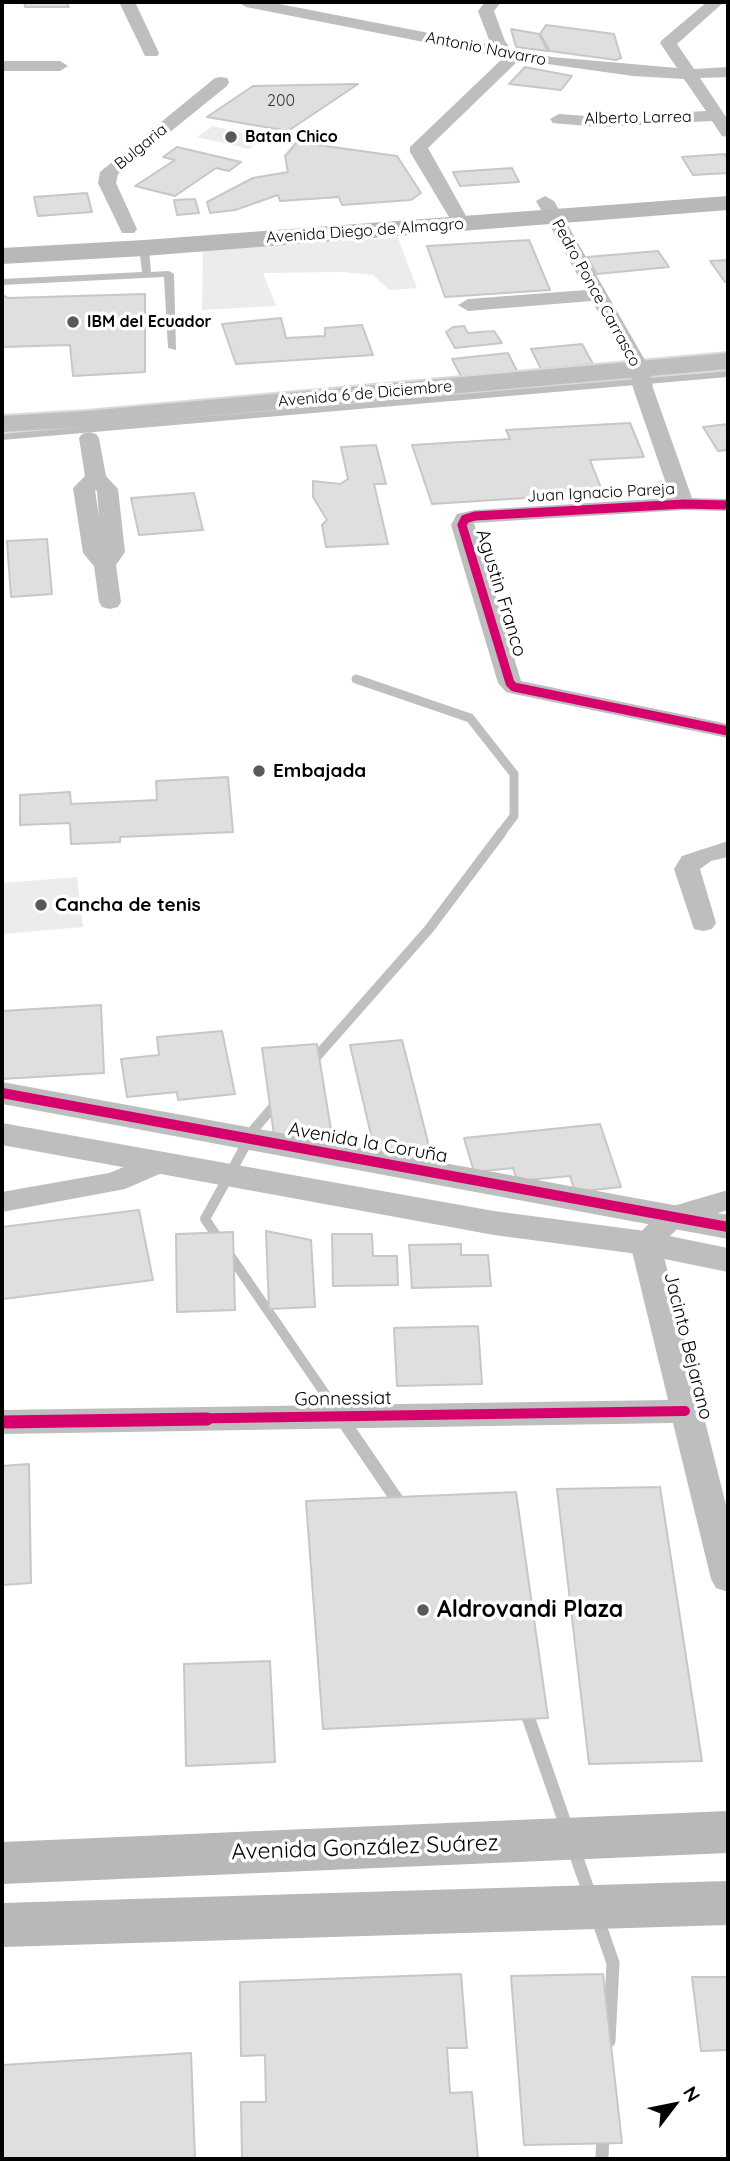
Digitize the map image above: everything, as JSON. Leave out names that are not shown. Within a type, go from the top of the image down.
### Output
[{"type":"main road","name":"Avenida Diego de Almagro","points":[[549,209],[728,189]]},
{"type":"main road","name":"Avenida Diego de Almagro","points":[[2,256],[136,238],[549,209],[728,203]]},
{"type":"main road","name":"Avenida Diego de Almagro","points":[[2,237],[136,238]]},
{"type":"main road","name":"Avenida 6 de Diciembre","points":[[2,444],[89,438],[641,379],[728,361]]},
{"type":"main road","name":"Avenida 6 de Diciembre","points":[[2,424],[641,379],[728,381]]},
{"type":"main road","name":"Avenida González Suárez","points":[[2,1863],[728,1832]]},
{"type":"main road","points":[[2,1925],[728,1903]]},
{"type":"street","points":[[127,2],[151,53]]},
{"type":"street","name":"Antonio Navarro","points":[[253,2],[589,68],[688,74],[728,72]]},
{"type":"street","points":[[456,215],[419,152],[419,147],[511,60],[497,42],[486,11],[493,2]]},
{"type":"street","points":[[716,2],[668,43],[728,132]]},
{"type":"street","points":[[2,66],[60,66]]},
{"type":"street","name":"Bulgaria","points":[[136,238],[107,183],[109,172],[221,82]]},
{"type":"street","name":"Alberto Larrea","points":[[559,119],[599,122],[718,116]]},
{"type":"street","name":"Pedro Ponce Carrasco","points":[[549,209],[641,379],[684,504]]},
{"type":"street","points":[[468,305],[597,295]]},
{"type":"street","points":[[89,438],[96,478],[84,488],[94,553],[104,565],[110,602]]},
{"type":"street","name":"Juan Ignacio Pareja","points":[[475,516],[684,504],[728,505]]},
{"type":"street","name":"Agustin Franco","points":[[475,516],[465,519],[462,525],[510,683],[514,687],[728,731]]},
{"type":"street","points":[[704,923],[687,869],[691,861],[728,849]]},
{"type":"street","name":"Avenida la Coruña","points":[[2,1093],[728,1227]]},
{"type":"street","points":[[2,1134],[494,1223],[645,1243],[728,1260]]},
{"type":"street","points":[[2,1202],[115,1182],[161,1163]]},
{"type":"street","points":[[645,1243],[673,1216],[728,1200]]},
{"type":"street","name":"Jacinto Bejarano","points":[[645,1243],[728,1579]]},
{"type":"street","name":"Gonnessiat","points":[[2,1422],[685,1411]]},
{"type":"lane","points":[[136,238],[147,275]]},
{"type":"lane","points":[[2,282],[169,274],[173,348]]},
{"type":"lane","points":[[2,437],[641,379],[728,374]]},
{"type":"shaded area","name":"Batan Chico","points":[[213,126],[265,138],[249,149],[197,137]]},
{"type":"shaded area","points":[[398,238],[417,288],[390,290],[373,275],[342,272],[263,273],[276,306],[202,310],[203,248]]},
{"type":"shaded area","name":"Cancha de tenis","points":[[77,877],[83,927],[2,934],[2,883]]},
{"type":"building","points":[[24,2],[66,2],[69,7],[25,7]]},
{"type":"building","points":[[546,25],[614,34],[621,58],[616,60],[550,51],[540,34]]},
{"type":"building","points":[[511,29],[539,34],[548,51],[516,47]]},
{"type":"building","points":[[525,67],[572,76],[561,90],[509,84]]},
{"type":"building","name":"Batan Chico","points":[[358,84],[288,131],[207,117],[253,86]]},
{"type":"building","points":[[297,142],[397,156],[421,193],[411,200],[342,205],[339,197],[280,201],[278,195],[235,210],[210,213],[207,202],[253,178],[288,172],[285,156]]},
{"type":"building","points":[[177,147],[241,162],[229,171],[216,168],[175,196],[135,186],[175,160],[163,157]]},
{"type":"building","points":[[725,154],[728,173],[693,175],[682,157]]},
{"type":"building","points":[[512,168],[519,182],[460,186],[453,172]]},
{"type":"building","points":[[87,193],[92,212],[38,216],[34,197]]},
{"type":"building","points":[[195,199],[199,213],[177,215],[174,200]]},
{"type":"building","points":[[529,240],[550,290],[445,297],[427,246]]},
{"type":"building","points":[[658,251],[669,267],[597,274],[587,257]]},
{"type":"building","points":[[728,260],[728,282],[725,282],[710,261]]},
{"type":"building","name":"IBM del Ecuador","points":[[145,294],[145,372],[73,376],[70,345],[2,347],[2,295],[8,298]]},
{"type":"building","points":[[281,318],[286,338],[325,336],[325,328],[362,325],[373,355],[236,364],[222,324]]},
{"type":"building","points":[[464,326],[468,333],[494,331],[502,343],[455,348],[446,332],[453,327]]},
{"type":"building","points":[[582,344],[593,364],[541,369],[531,349]]},
{"type":"building","points":[[508,353],[518,373],[462,378],[452,359]]},
{"type":"building","points":[[630,423],[644,457],[590,460],[603,493],[432,504],[412,445],[510,439],[506,430]]},
{"type":"building","points":[[728,424],[728,450],[718,451],[703,427]]},
{"type":"building","points":[[376,445],[386,484],[374,484],[388,544],[326,547],[322,525],[327,520],[313,497],[313,481],[340,484],[348,479],[341,447]]},
{"type":"building","points":[[194,493],[203,530],[139,535],[131,498]]},
{"type":"building","points":[[47,539],[52,594],[11,597],[7,541]]},
{"type":"building","points":[[228,777],[233,832],[120,837],[120,842],[71,844],[70,823],[20,825],[20,795],[70,792],[71,804],[157,800],[156,781]]},
{"type":"building","points":[[101,1005],[104,1073],[2,1079],[2,1011]]},
{"type":"building","points":[[222,1031],[235,1094],[178,1100],[177,1092],[127,1097],[121,1059],[159,1055],[157,1037]]},
{"type":"building","points":[[402,1040],[432,1158],[401,1161],[398,1150],[375,1152],[350,1045]]},
{"type":"building","points":[[317,1044],[333,1142],[305,1144],[303,1133],[274,1135],[262,1048]]},
{"type":"building","points":[[600,1124],[621,1187],[575,1192],[570,1176],[517,1181],[513,1168],[474,1172],[464,1138]]},
{"type":"building","points":[[139,1210],[153,1280],[3,1299],[2,1227]]},
{"type":"building","points":[[266,1231],[311,1240],[315,1307],[269,1309]]},
{"type":"building","points":[[233,1232],[235,1310],[177,1312],[176,1234]]},
{"type":"building","points":[[332,1234],[372,1234],[373,1256],[397,1256],[398,1285],[333,1286]]},
{"type":"building","points":[[461,1244],[461,1255],[488,1255],[491,1286],[412,1288],[409,1245]]},
{"type":"building","points":[[478,1326],[482,1384],[397,1386],[394,1328]]},
{"type":"building","points":[[29,1464],[31,1583],[2,1585],[2,1466]]},
{"type":"building","points":[[660,1487],[702,1761],[589,1764],[557,1489]]},
{"type":"building","name":"Aldrovandi Plaza","points":[[516,1492],[548,1718],[323,1729],[306,1501]]},
{"type":"building","points":[[270,1661],[275,1762],[186,1766],[184,1664]]},
{"type":"building","points":[[461,1974],[467,2048],[447,2048],[450,2093],[472,2092],[478,2159],[242,2159],[241,2102],[266,2102],[265,2055],[241,2056],[240,1982]]},
{"type":"building","points":[[603,1974],[622,2143],[524,2145],[511,1976]]},
{"type":"building","points":[[692,1977],[728,1977],[728,2050],[701,2051]]},
{"type":"building","points":[[191,2053],[195,2159],[2,2159],[2,2065]]},
{"type":"waterway","points":[[356,679],[470,718],[514,774],[514,816],[501,833]]},
{"type":"waterway","points":[[311,1063],[429,929],[502,832]]},
{"type":"waterway","points":[[280,1099],[255,1128],[205,1219],[343,1420]]},
{"type":"waterway","points":[[342,1419],[402,1507]]},
{"type":"waterway","points":[[525,1708],[567,1829]]},
{"type":"waterway","points":[[573,1847],[591,1898]]},
{"type":"waterway","points":[[597,1917],[613,1963],[609,2041]]},
{"type":"waterway","points":[[602,2159],[603,2131]]},
{"type":"cycle path","points":[[728,505],[684,504],[475,516],[465,519],[462,525],[510,683],[514,687],[728,731]]},
{"type":"cycle path","points":[[2,1093],[728,1227]]},
{"type":"cycle path","points":[[2,1422],[685,1411]]},
{"type":"place","name":"Batan Chico","points":[[231,137]]},
{"type":"place","name":"IBM del Ecuador","points":[[73,322]]},
{"type":"place","name":"Embajada","points":[[259,771]]},
{"type":"place","name":"Cancha de tenis","points":[[41,905]]},
{"type":"place","name":"Aldrovandi Plaza","points":[[423,1610]]}]
